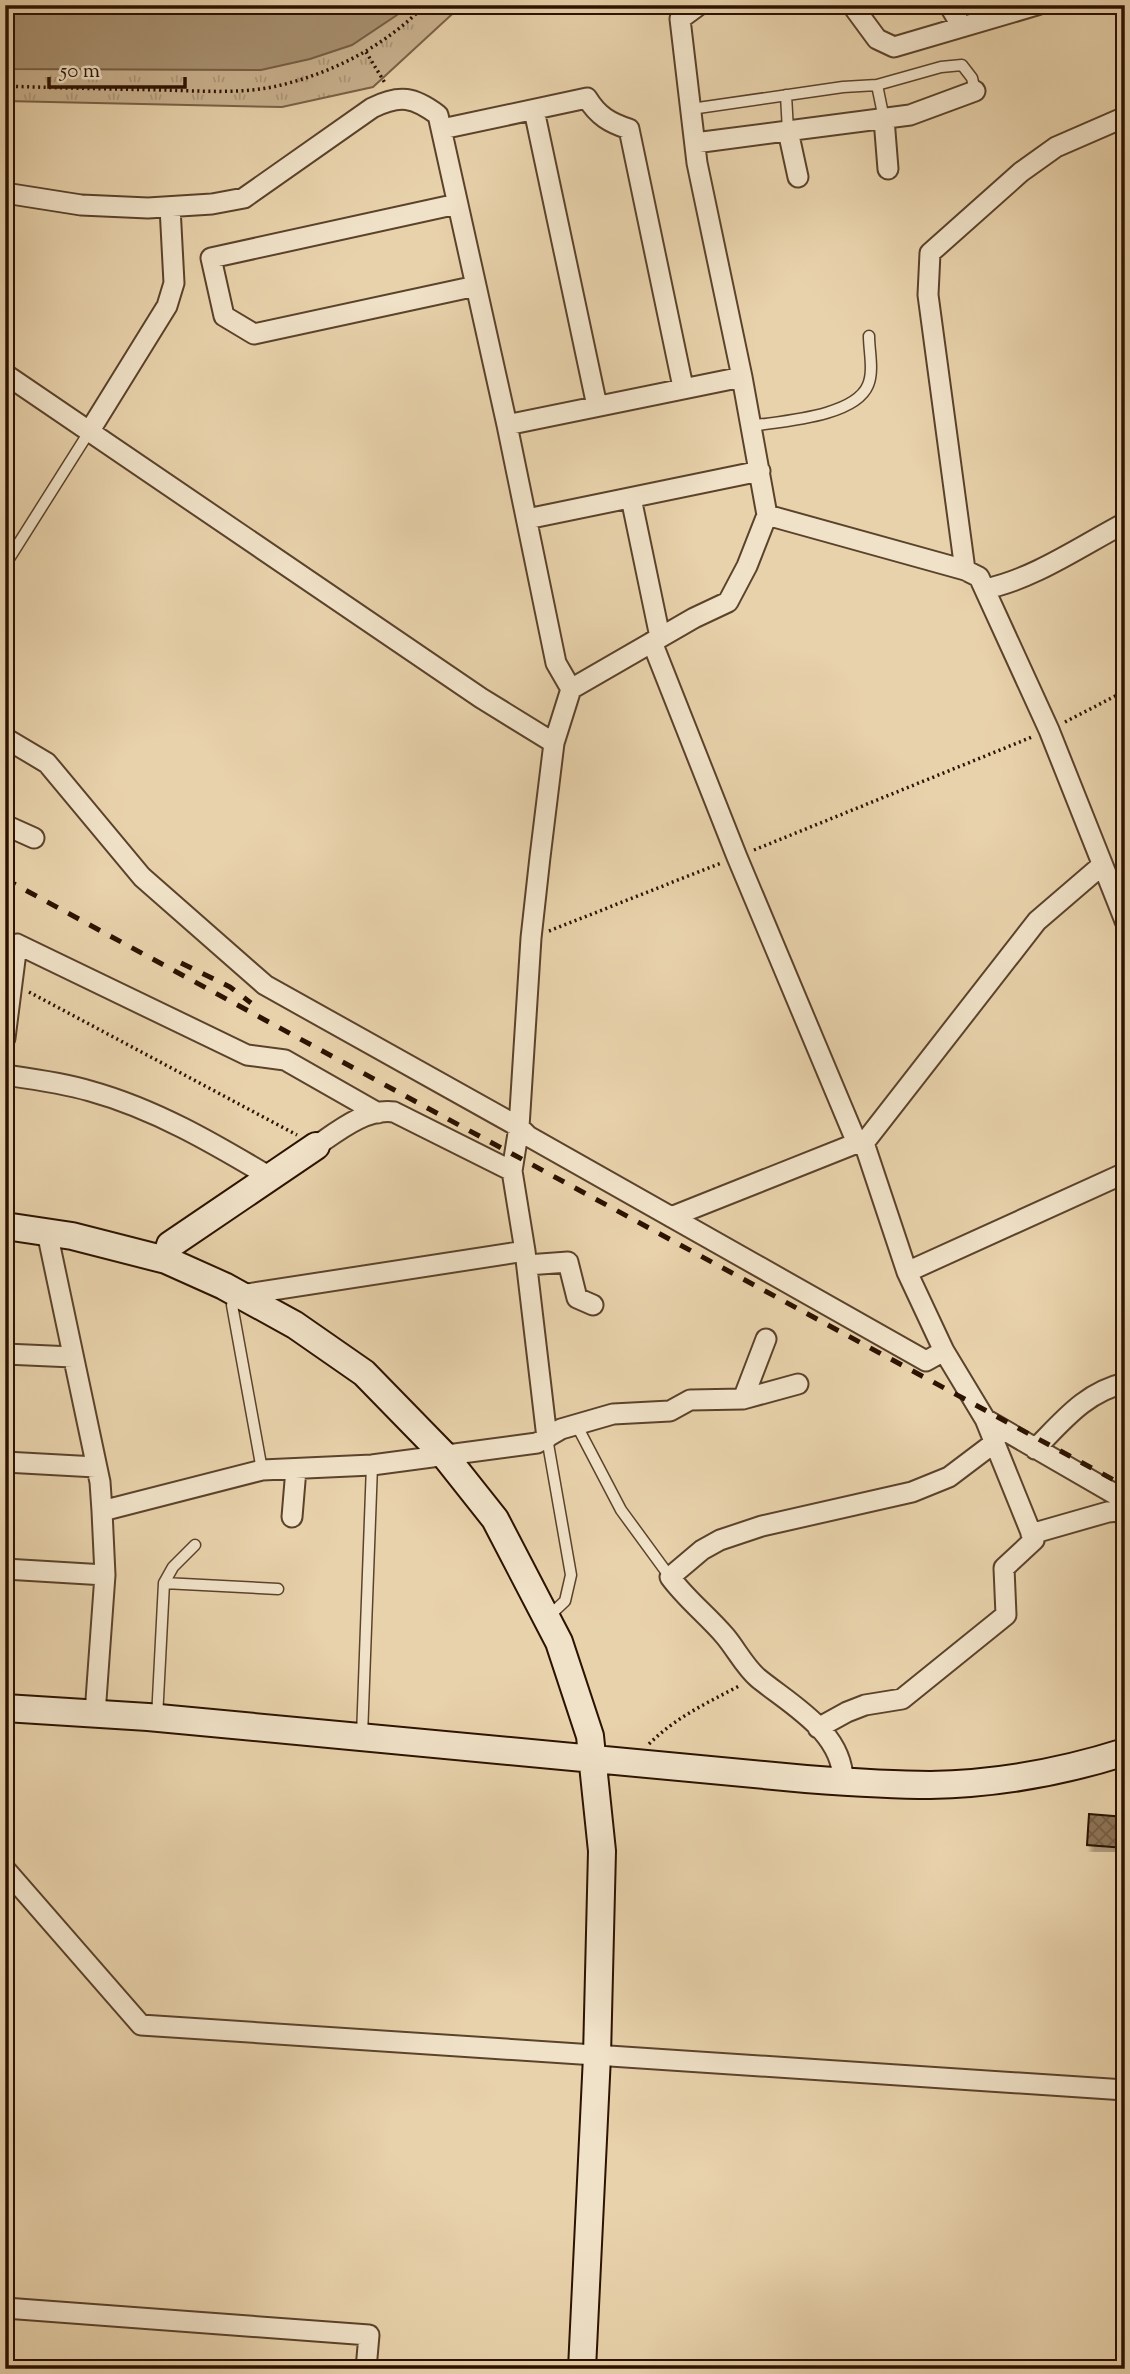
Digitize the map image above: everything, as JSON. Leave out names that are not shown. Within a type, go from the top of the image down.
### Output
[{"type":"street","points":[[547,1438],[526,1258],[512,1171],[519,1127],[531,938],[554,743],[571,689],[656,639],[728,602],[747,566],[767,515],[697,163],[680,19],[699,5]]},
{"type":"street","points":[[852,5],[877,40],[894,47],[1037,5]]},
{"type":"street","points":[[949,5],[962,27]]},
{"type":"street","points":[[695,143],[910,116],[975,91]]},
{"type":"street","points":[[5,193],[81,205],[170,207],[244,198],[372,108],[408,98],[428,107],[438,116],[442,129],[556,663],[571,689]]},
{"type":"street","points":[[442,129],[587,98],[594,110],[611,123],[629,129],[683,387]]},
{"type":"street","points":[[534,110],[597,406]]},
{"type":"street","points":[[965,569],[928,295],[930,253],[1021,172],[1047,153],[1125,117]]},
{"type":"street","points":[[884,119],[888,169]]},
{"type":"street","points":[[788,131],[798,177]]},
{"type":"street","points":[[457,204],[211,258],[224,316],[254,334],[476,286]]},
{"type":"street","points":[[89,432],[167,306],[174,282],[170,207]]},
{"type":"street","points":[[5,374],[481,698],[554,743]]},
{"type":"street","points":[[507,425],[741,377]]},
{"type":"street","points":[[527,519],[760,471]]},
{"type":"street","points":[[631,498],[656,639],[737,857],[861,1143],[907,1272],[944,1351],[985,1419],[1034,1540],[1004,1568],[1006,1615],[902,1699],[865,1705],[817,1728]]},
{"type":"street","points":[[767,515],[965,569],[979,577],[1049,730],[1125,921]]},
{"type":"street","points":[[985,589],[1000,586],[1030,573],[1125,523]]},
{"type":"street","points":[[5,738],[47,763],[142,877],[265,985],[519,1127],[528,1136],[926,1361],[944,1351]]},
{"type":"street","points":[[5,825],[34,838]]},
{"type":"street","points":[[671,1217],[861,1143],[1037,921],[1101,866]]},
{"type":"street","points":[[5,1038],[18,944],[247,1055],[285,1060],[378,1112]]},
{"type":"street","points":[[5,1075],[90,1091],[146,1111],[203,1138],[270,1177]]},
{"type":"street","points":[[166,1260],[170,1245],[353,1121],[384,1110],[394,1112],[512,1171]]},
{"type":"street","points":[[907,1272],[1125,1173]]},
{"type":"street","points":[[5,1227],[72,1236],[166,1260],[241,1295],[295,1325],[364,1373],[445,1456],[495,1519],[547,1618],[559,1642],[590,1736],[602,1851],[597,2056],[582,2369]]},
{"type":"street","points":[[47,1232],[96,1467],[102,1511],[105,1575],[95,1714]]},
{"type":"street","points":[[241,1295],[526,1258],[568,1262],[577,1298],[593,1306]]},
{"type":"street","points":[[743,1399],[766,1339]]},
{"type":"street","points":[[5,1354],[73,1357]]},
{"type":"street","points":[[1035,1449],[1070,1411],[1104,1391],[1125,1383]]},
{"type":"street","points":[[102,1511],[262,1470],[372,1465],[537,1443],[561,1429],[613,1414],[670,1411],[690,1399],[743,1399],[798,1384]]},
{"type":"street","points":[[985,1419],[1124,1509]]},
{"type":"street","points":[[843,1781],[843,1770],[831,1742],[800,1709],[757,1677],[724,1634],[683,1595],[670,1577],[702,1550],[720,1540],[762,1527],[912,1492],[949,1477],[994,1443]]},
{"type":"street","points":[[5,1462],[96,1467]]},
{"type":"street","points":[[292,1517],[296,1469]]},
{"type":"street","points":[[1031,1534],[1124,1509]]},
{"type":"street","points":[[5,1569],[105,1575]]},
{"type":"street","points":[[5,1708],[157,1718],[843,1781],[933,1784],[1004,1779],[1125,1752]]},
{"type":"street","points":[[5,1869],[141,2025],[1125,2090]]},
{"type":"street","points":[[5,2308],[369,2335],[366,2369]]},
{"type":"lane","points":[[691,109],[843,86],[877,85],[941,67],[962,65],[972,78],[975,91]]},
{"type":"lane","points":[[877,85],[884,119]]},
{"type":"lane","points":[[786,95],[788,131]]},
{"type":"lane","points":[[751,426],[825,414],[863,394],[869,383],[869,336]]},
{"type":"lane","points":[[5,565],[89,432]]},
{"type":"lane","points":[[241,1295],[232,1306],[262,1470]]},
{"type":"lane","points":[[576,1424],[621,1510],[670,1577]]},
{"type":"lane","points":[[547,1438],[570,1575],[565,1601],[547,1618]]},
{"type":"lane","points":[[362,1737],[372,1465]]},
{"type":"lane","points":[[157,1718],[164,1583],[173,1567],[195,1545]]},
{"type":"lane","points":[[164,1583],[278,1590]]},
{"type":"path","points":[[5,86],[217,91],[276,86],[334,67],[366,52],[405,25],[425,5]]},
{"type":"path","points":[[366,52],[394,100]]},
{"type":"path","points":[[531,938],[1049,730],[1125,691]]},
{"type":"path","points":[[29,992],[316,1146]]},
{"type":"path","points":[[646,1763],[649,1744],[667,1726],[686,1713],[757,1677]]},
{"type":"green space","points":[[5,5],[462,5],[373,87],[282,107],[5,101]]},
{"type":"shaded area","points":[[5,5],[407,5],[397,15],[352,45],[310,59],[261,70],[5,69]]},
{"type":"building","points":[[1089,1814],[1125,1817],[1125,1848],[1087,1845]]},
{"type":"railway","points":[[5,879],[1125,1486]]},
{"type":"railway","points":[[181,963],[230,987],[251,1003]]}]
